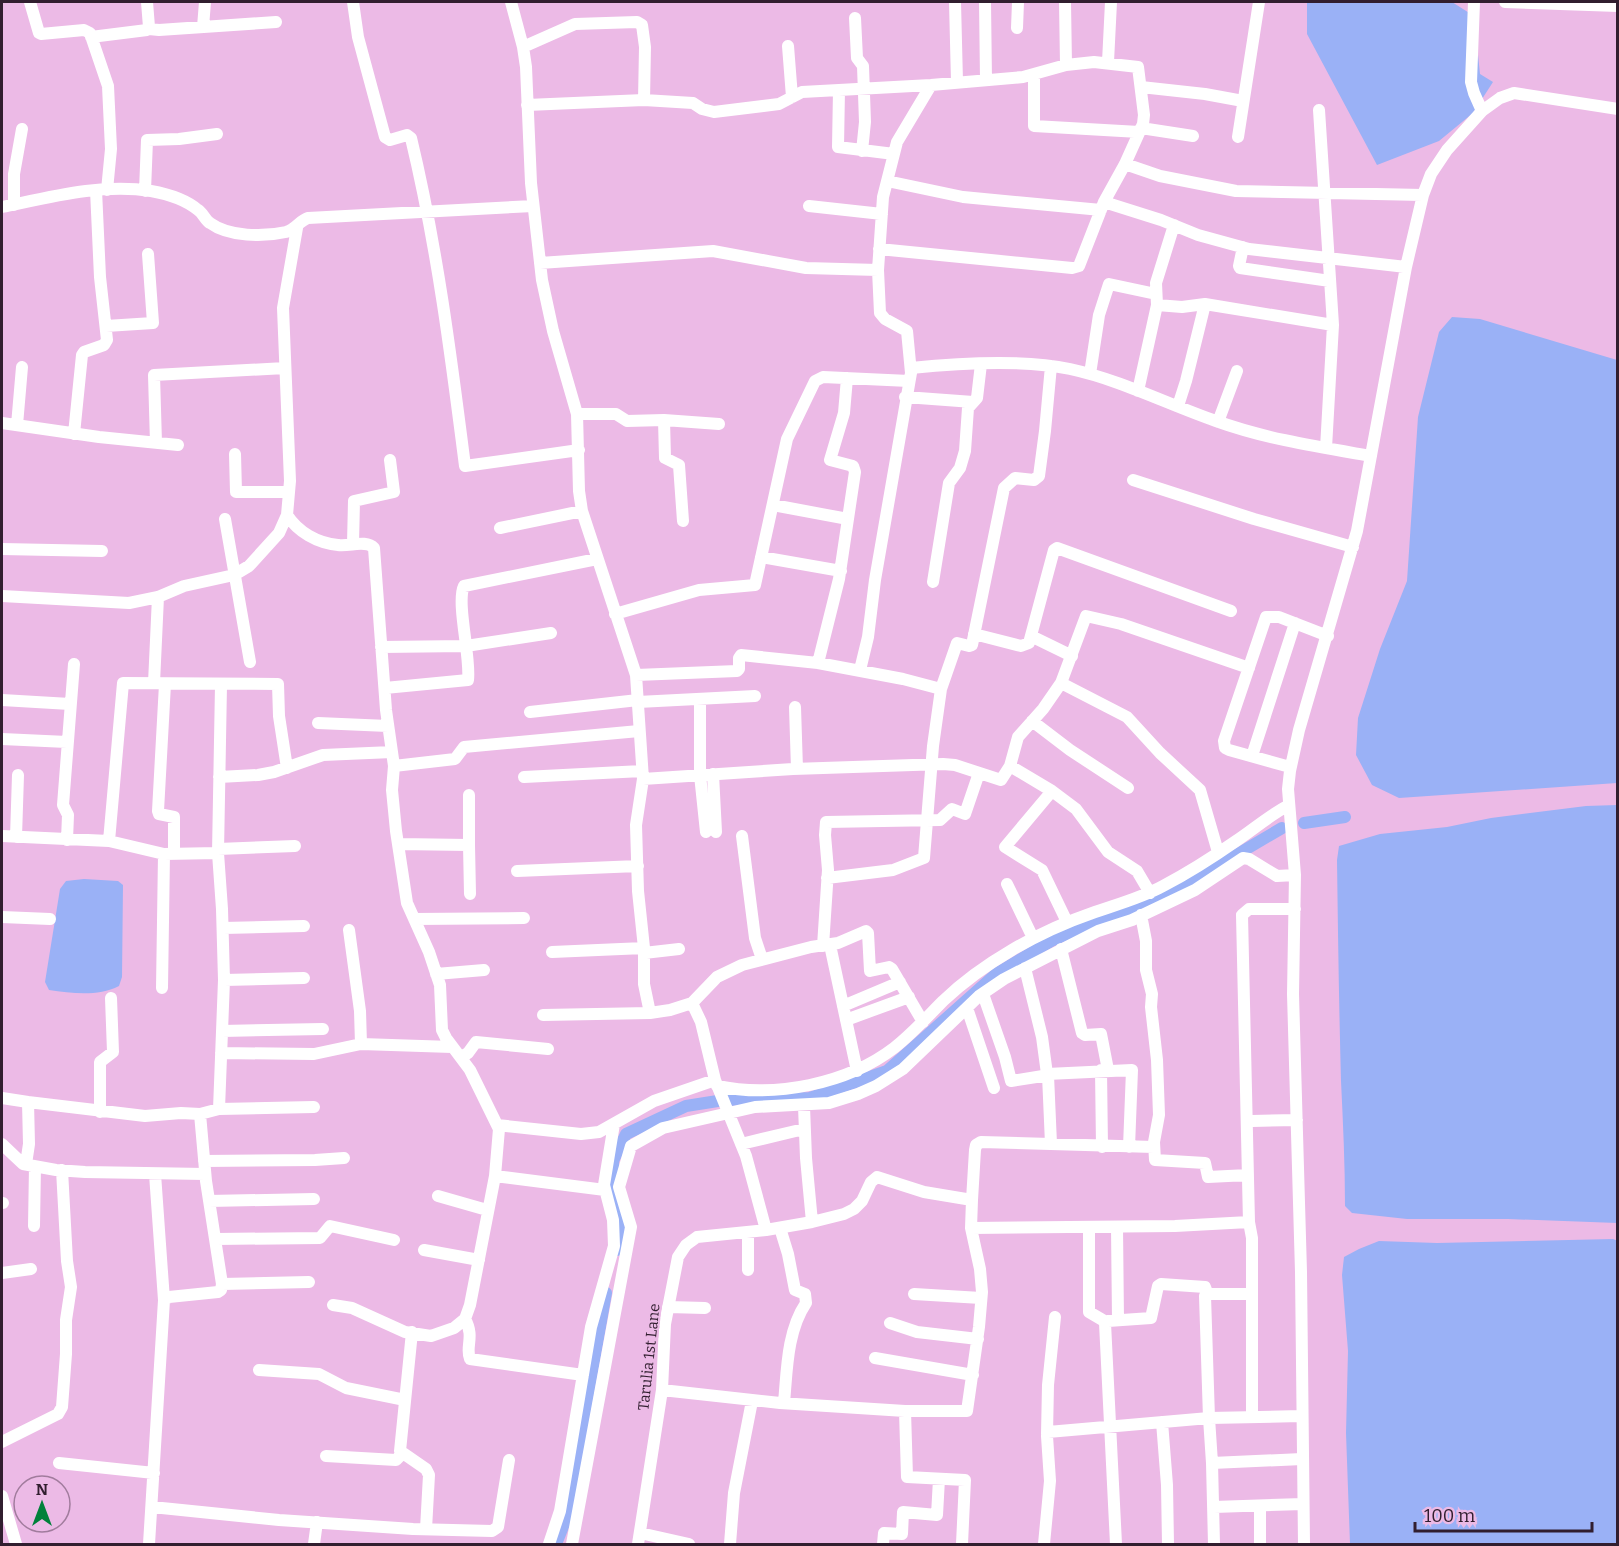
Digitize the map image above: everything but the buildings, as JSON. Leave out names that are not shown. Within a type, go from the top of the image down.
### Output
[{"type":"street","points":[[30,2],[39,33],[84,30],[90,33],[108,86],[111,149],[101,190],[100,277],[106,343],[84,351],[82,356],[74,434]]},
{"type":"street","points":[[147,2],[149,29]]},
{"type":"street","points":[[203,27],[205,2]]},
{"type":"street","points":[[353,2],[358,37],[385,137],[390,140],[410,136],[428,212],[451,355],[465,466],[579,450]]},
{"type":"street","points":[[511,2],[524,47],[533,206],[540,263],[554,331],[577,414],[579,491],[582,511],[636,675],[643,775],[636,825],[644,984],[650,1013]]},
{"type":"street","points":[[955,2],[957,82]]},
{"type":"street","points":[[985,2],[986,80]]},
{"type":"street","points":[[1017,28],[1018,2]]},
{"type":"street","points":[[1065,2],[1066,65]]},
{"type":"street","points":[[1108,62],[1111,2]]},
{"type":"street","points":[[1238,137],[1259,2]]},
{"type":"street","points":[[1474,2],[1471,82],[1482,111]]},
{"type":"street","points":[[1505,2],[1584,3],[1617,6]]},
{"type":"street","points":[[855,18],[857,58],[863,64],[865,122],[862,151]]},
{"type":"street","points":[[91,37],[149,29],[276,22]]},
{"type":"street","points":[[524,47],[574,24],[637,22],[642,26],[645,47],[644,100]]},
{"type":"street","points":[[788,46],[792,96]]},
{"type":"street","points":[[527,105],[644,100],[693,103],[702,110],[714,112],[779,104],[802,92],[986,80],[1034,75],[1066,65],[1108,62],[1138,67],[1144,115],[1140,130],[1102,206],[1081,263],[1077,268],[879,249]]},
{"type":"street","points":[[1034,75],[1034,126],[1140,130],[1193,136]]},
{"type":"street","points":[[860,670],[868,637],[875,580],[910,374],[907,331],[885,319],[880,313],[878,270],[882,214],[887,181],[900,135],[932,85]]},
{"type":"street","points":[[1141,87],[1243,101]]},
{"type":"street","points":[[839,90],[838,147],[894,154]]},
{"type":"street","points":[[1304,1545],[1298,1120],[1293,994],[1295,875],[1289,805],[1290,767],[1353,548],[1406,267],[1423,195],[1437,163],[1482,111],[1500,98],[1514,93],[1617,109]]},
{"type":"street","points":[[1319,110],[1333,325],[1326,448]]},
{"type":"street","points":[[22,129],[8,206],[101,190],[145,191],[173,196],[198,210],[211,224],[236,233],[260,236],[297,228]]},
{"type":"street","points":[[145,191],[147,140],[218,134]]},
{"type":"street","points":[[1125,164],[1160,176],[1227,190],[1423,195]]},
{"type":"street","points":[[887,181],[970,198],[1102,206],[1174,225],[1198,236],[1243,247],[1406,267]]},
{"type":"street","points":[[2,596],[129,603],[158,597],[184,586],[234,575],[249,566],[279,532],[286,515],[290,481],[282,308],[297,228],[302,221],[308,218],[533,206]]},
{"type":"street","points":[[809,206],[882,214]]},
{"type":"street","points":[[1138,391],[1156,299],[1156,283],[1174,225]]},
{"type":"street","points":[[1243,247],[1240,268],[1330,281]]},
{"type":"street","points":[[540,263],[713,251],[806,268],[878,270]]},
{"type":"street","points":[[106,326],[153,323],[148,254]]},
{"type":"street","points":[[1090,374],[1099,315],[1109,284],[1182,308],[1205,304],[1333,325]]},
{"type":"street","points":[[1178,406],[1192,361],[1205,304]]},
{"type":"street","points":[[615,614],[699,590],[755,585],[787,439],[815,381],[823,377],[847,378],[910,374],[981,364],[1051,366],[1090,374],[1218,422],[1293,442],[1371,456]]},
{"type":"street","points":[[933,582],[949,483],[960,468],[965,451],[968,408],[976,398],[979,388],[981,364]]},
{"type":"street","points":[[827,878],[893,870],[924,858],[941,688],[956,644],[958,642],[971,646],[1002,491],[1015,478],[1034,480],[1039,476],[1051,366]]},
{"type":"street","points":[[17,425],[22,367]]},
{"type":"street","points":[[156,443],[154,375],[285,368]]},
{"type":"street","points":[[1218,422],[1237,371]]},
{"type":"street","points":[[818,663],[841,571],[855,470],[853,466],[830,460],[844,413],[847,378]]},
{"type":"street","points":[[906,397],[973,402]]},
{"type":"street","points":[[577,414],[616,414],[627,421],[664,420],[719,424]]},
{"type":"street","points":[[664,420],[665,458],[679,465],[683,521]]},
{"type":"street","points":[[2,423],[178,446]]},
{"type":"street","points":[[235,454],[236,492],[288,492]]},
{"type":"street","points":[[353,544],[354,501],[394,492],[390,460]]},
{"type":"street","points":[[1133,480],[1353,548]]},
{"type":"street","points":[[773,505],[848,519]]},
{"type":"street","points":[[500,528],[582,511]]},
{"type":"street","points":[[286,515],[296,529],[316,539],[338,545],[369,544],[374,548],[388,726],[394,766],[392,790],[407,903],[429,952],[440,986],[442,1030],[470,1070],[499,1129],[495,1176],[465,1318],[454,1328],[431,1336],[405,1332],[352,1308],[333,1305]]},
{"type":"street","points":[[225,519],[250,662]]},
{"type":"street","points":[[974,634],[1022,646],[1029,643],[1054,550],[1057,548],[1231,611]]},
{"type":"street","points":[[2,549],[102,551]]},
{"type":"street","points":[[761,557],[841,571]]},
{"type":"street","points":[[385,688],[466,681],[469,678],[462,604],[464,586],[597,559]]},
{"type":"street","points":[[158,597],[160,684],[158,811],[159,814],[174,817],[169,854],[162,988]]},
{"type":"street","points":[[524,777],[707,774],[932,764],[955,765],[1001,780],[1010,766],[1018,737],[1043,710],[1061,683],[1085,617],[1090,615],[1249,668]]},
{"type":"street","points":[[1290,767],[1229,750],[1224,744],[1266,617],[1279,616],[1328,636]]},
{"type":"street","points":[[1251,756],[1295,623]]},
{"type":"street","points":[[381,647],[466,646],[551,633]]},
{"type":"street","points":[[1031,636],[1072,656]]},
{"type":"street","points":[[636,675],[737,671],[741,655],[818,663],[941,688]]},
{"type":"street","points":[[67,840],[68,815],[63,805],[74,664]]},
{"type":"street","points":[[109,841],[123,683],[278,684],[279,716],[287,768]]},
{"type":"street","points":[[1061,683],[1127,717],[1160,753],[1200,790],[1218,852]]},
{"type":"street","points":[[219,1109],[224,980],[218,851],[221,685]]},
{"type":"street","points":[[530,712],[638,701],[755,696]]},
{"type":"street","points":[[700,699],[711,832]]},
{"type":"street","points":[[2,700],[70,704]]},
{"type":"street","points":[[795,707],[797,769]]},
{"type":"street","points":[[1032,721],[1070,750],[1128,788]]},
{"type":"street","points":[[318,723],[388,726]]},
{"type":"street","points":[[394,766],[455,759],[464,747],[639,731]]},
{"type":"street","points":[[2,739],[67,742]]},
{"type":"street","points":[[219,777],[258,776],[323,755],[392,752]]},
{"type":"street","points":[[1010,766],[1052,791],[1076,810],[1108,852],[1137,871],[1150,893]]},
{"type":"street","points":[[857,1071],[843,1006],[826,945],[826,821],[940,820],[952,809],[965,814],[979,773]]},
{"type":"street","points":[[16,837],[18,775]]},
{"type":"street","points":[[1052,791],[1005,847],[1042,870],[1067,922]]},
{"type":"street","points":[[469,795],[470,894]]},
{"type":"street","points":[[497,1125],[580,1134],[599,1132],[654,1101],[717,1085],[744,1090],[797,1087],[857,1071],[889,1051],[962,984],[1012,950],[1067,922],[1150,893],[1289,805]]},
{"type":"street","points":[[2,836],[109,841],[169,854],[295,846]]},
{"type":"street","points":[[742,836],[755,938],[762,959]]},
{"type":"street","points":[[398,844],[469,845]]},
{"type":"street","points":[[572,1545],[631,1227],[619,1187],[631,1146],[663,1128],[728,1110],[804,1106],[858,1094],[903,1069],[983,994],[1061,949],[1195,890],[1243,858],[1249,859],[1277,876],[1295,875]]},
{"type":"street","points":[[517,871],[638,866]]},
{"type":"street","points":[[1007,884],[1034,938]]},
{"type":"street","points":[[1252,1416],[1252,1238],[1249,1222],[1242,915],[1249,909],[1295,909]]},
{"type":"street","points":[[1141,915],[1147,944],[1146,970],[1152,996],[1158,1078],[1159,1115],[1154,1147],[1157,1162],[1205,1163],[1208,1177],[1248,1175]]},
{"type":"street","points":[[2,917],[50,919]]},
{"type":"street","points":[[414,919],[524,918]]},
{"type":"street","points":[[223,927],[304,926]]},
{"type":"street","points":[[349,930],[360,1011],[361,1044]]},
{"type":"street","points":[[543,1015],[670,1011],[692,1003],[723,972],[762,959],[826,945],[867,931],[870,971],[891,967],[923,1022]]},
{"type":"street","points":[[552,952],[679,949]]},
{"type":"street","points":[[1061,949],[1083,1033],[1085,1035],[1101,1034],[1105,1070],[1102,1146]]},
{"type":"street","points":[[1025,968],[1049,1075],[1051,1144]]},
{"type":"street","points":[[436,974],[484,970]]},
{"type":"street","points":[[224,980],[304,978]]},
{"type":"street","points":[[843,1006],[900,982]]},
{"type":"street","points":[[983,994],[1011,1081],[1105,1070],[1130,1069],[1133,1072],[1129,1147]]},
{"type":"street","points":[[846,1020],[909,997]]},
{"type":"street","points":[[100,1112],[100,1062],[113,1052],[111,998]]},
{"type":"street","points":[[692,1003],[701,1022],[717,1085],[757,1190],[766,1230]]},
{"type":"street","points":[[967,1008],[994,1088]]},
{"type":"street","points":[[222,1031],[323,1029]]},
{"type":"street","points":[[461,1057],[468,1053],[476,1042],[548,1049]]},
{"type":"street","points":[[221,1053],[314,1054],[361,1044],[452,1047]]},
{"type":"street","points":[[2,1098],[145,1116],[200,1114],[219,1109],[314,1107]]},
{"type":"street","points":[[28,1102],[34,1226]]},
{"type":"street","points":[[804,1106],[812,1222]]},
{"type":"street","points":[[164,1300],[169,1297],[221,1290],[216,1239],[205,1174],[200,1114]]},
{"type":"street","points":[[1252,1121],[1298,1120]]},
{"type":"street","points":[[549,1545],[560,1511],[597,1301],[614,1246],[613,1220],[605,1190],[614,1124]]},
{"type":"street","points":[[741,1144],[804,1129]]},
{"type":"street","points":[[662,1390],[752,1401],[906,1411],[967,1411],[978,1339],[981,1298],[980,1269],[971,1228],[976,1145],[987,1141],[1154,1147]]},
{"type":"street","points":[[2,1144],[18,1160],[31,1165],[62,1170],[205,1174]]},
{"type":"street","points":[[204,1161],[344,1158]]},
{"type":"street","points":[[2,1442],[58,1414],[62,1407],[66,1320],[71,1287],[67,1261],[62,1170]]},
{"type":"street","points":[[148,1545],[164,1300],[156,1174]]},
{"type":"street","points":[[495,1176],[605,1190]]},
{"type":"street","name":"Tarulia 1st Lane","points":[[639,1539],[662,1390],[665,1324],[678,1257],[686,1245],[696,1237],[780,1228],[812,1222],[854,1209],[862,1201],[871,1182],[877,1177],[924,1192],[972,1200]]},
{"type":"street","points":[[438,1196],[487,1210]]},
{"type":"street","points":[[209,1202],[314,1198]]},
{"type":"street","points":[[971,1228],[1117,1227],[1249,1222]]},
{"type":"street","points":[[216,1239],[321,1238],[330,1226],[394,1240]]},
{"type":"street","points":[[1089,1227],[1089,1312],[1112,1321],[1151,1318],[1158,1286],[1161,1284],[1204,1287],[1208,1295]]},
{"type":"street","points":[[1116,1545],[1110,1426],[1117,1227]]},
{"type":"street","points":[[780,1228],[795,1290],[805,1294],[806,1303],[798,1313],[788,1356],[784,1403]]},
{"type":"street","points":[[748,1233],[748,1270]]},
{"type":"street","points":[[424,1250],[479,1260]]},
{"type":"street","points":[[2,1273],[31,1269]]},
{"type":"street","points":[[222,1284],[309,1282]]},
{"type":"street","points":[[914,1294],[981,1298]]},
{"type":"street","points":[[1214,1545],[1204,1299],[1208,1295],[1251,1294]]},
{"type":"street","points":[[668,1307],[705,1308]]},
{"type":"street","points":[[1044,1545],[1043,1533],[1050,1499],[1047,1434],[1048,1385],[1054,1317]]},
{"type":"street","points":[[465,1318],[470,1329],[468,1354],[470,1359],[583,1374]]},
{"type":"street","points":[[890,1323],[917,1332],[978,1339]]},
{"type":"street","points":[[412,1332],[400,1451],[426,1469],[429,1475],[426,1529]]},
{"type":"street","points":[[875,1358],[973,1375]]},
{"type":"street","points":[[259,1370],[319,1374],[346,1388],[405,1400]]},
{"type":"street","points":[[730,1545],[734,1493],[752,1401]]},
{"type":"street","points":[[906,1411],[908,1477],[964,1480],[962,1545]]},
{"type":"street","points":[[1047,1434],[1050,1430],[1209,1418],[1302,1416]]},
{"type":"street","points":[[1162,1422],[1167,1485],[1168,1545]]},
{"type":"street","points":[[326,1456],[396,1460],[402,1454]]},
{"type":"street","points":[[1212,1463],[1302,1459]]},
{"type":"street","points":[[152,1507],[279,1520],[492,1531],[498,1527],[510,1460]]},
{"type":"street","points":[[59,1463],[154,1473]]},
{"type":"street","points":[[884,1545],[884,1533],[902,1534],[903,1512],[938,1515],[939,1479]]},
{"type":"street","points":[[2,1496],[4,1512],[16,1545]]},
{"type":"street","points":[[1214,1507],[1303,1504]]},
{"type":"street","points":[[1260,1506],[1260,1545]]},
{"type":"street","points":[[314,1545],[317,1522]]},
{"type":"street","points":[[639,1539],[689,1545]]},
{"type":"water","points":[[1307,2],[1452,2],[1474,16],[1480,74],[1493,82],[1473,113],[1439,141],[1377,165],[1307,34]]},
{"type":"water","points":[[1452,317],[1480,319],[1617,360],[1617,783],[1399,798],[1372,785],[1356,755],[1358,718],[1380,649],[1407,581],[1418,417],[1439,332]]},
{"type":"water","points":[[1617,805],[1617,1223],[1508,1219],[1407,1219],[1352,1213],[1345,1206],[1337,860],[1339,846],[1380,834],[1447,827],[1491,818],[1586,806]]},
{"type":"water","points":[[84,879],[118,881],[123,885],[122,977],[119,986],[102,992],[49,990],[45,982],[60,889],[66,881]]},
{"type":"water","points":[[1613,1239],[1618,1241],[1617,1544],[1350,1544],[1346,1433],[1348,1351],[1342,1275],[1344,1257],[1379,1241],[1437,1243]]},
{"type":"waterway","points":[[1304,823],[1345,817]]},
{"type":"waterway","points":[[617,1250],[621,1222],[614,1193],[613,1161],[626,1134],[686,1106],[724,1100],[810,1098],[887,1071],[996,974],[1051,941],[1088,925],[1140,908],[1187,884],[1282,828]]},
{"type":"waterway","points":[[556,1544],[566,1519],[606,1293]]}]
